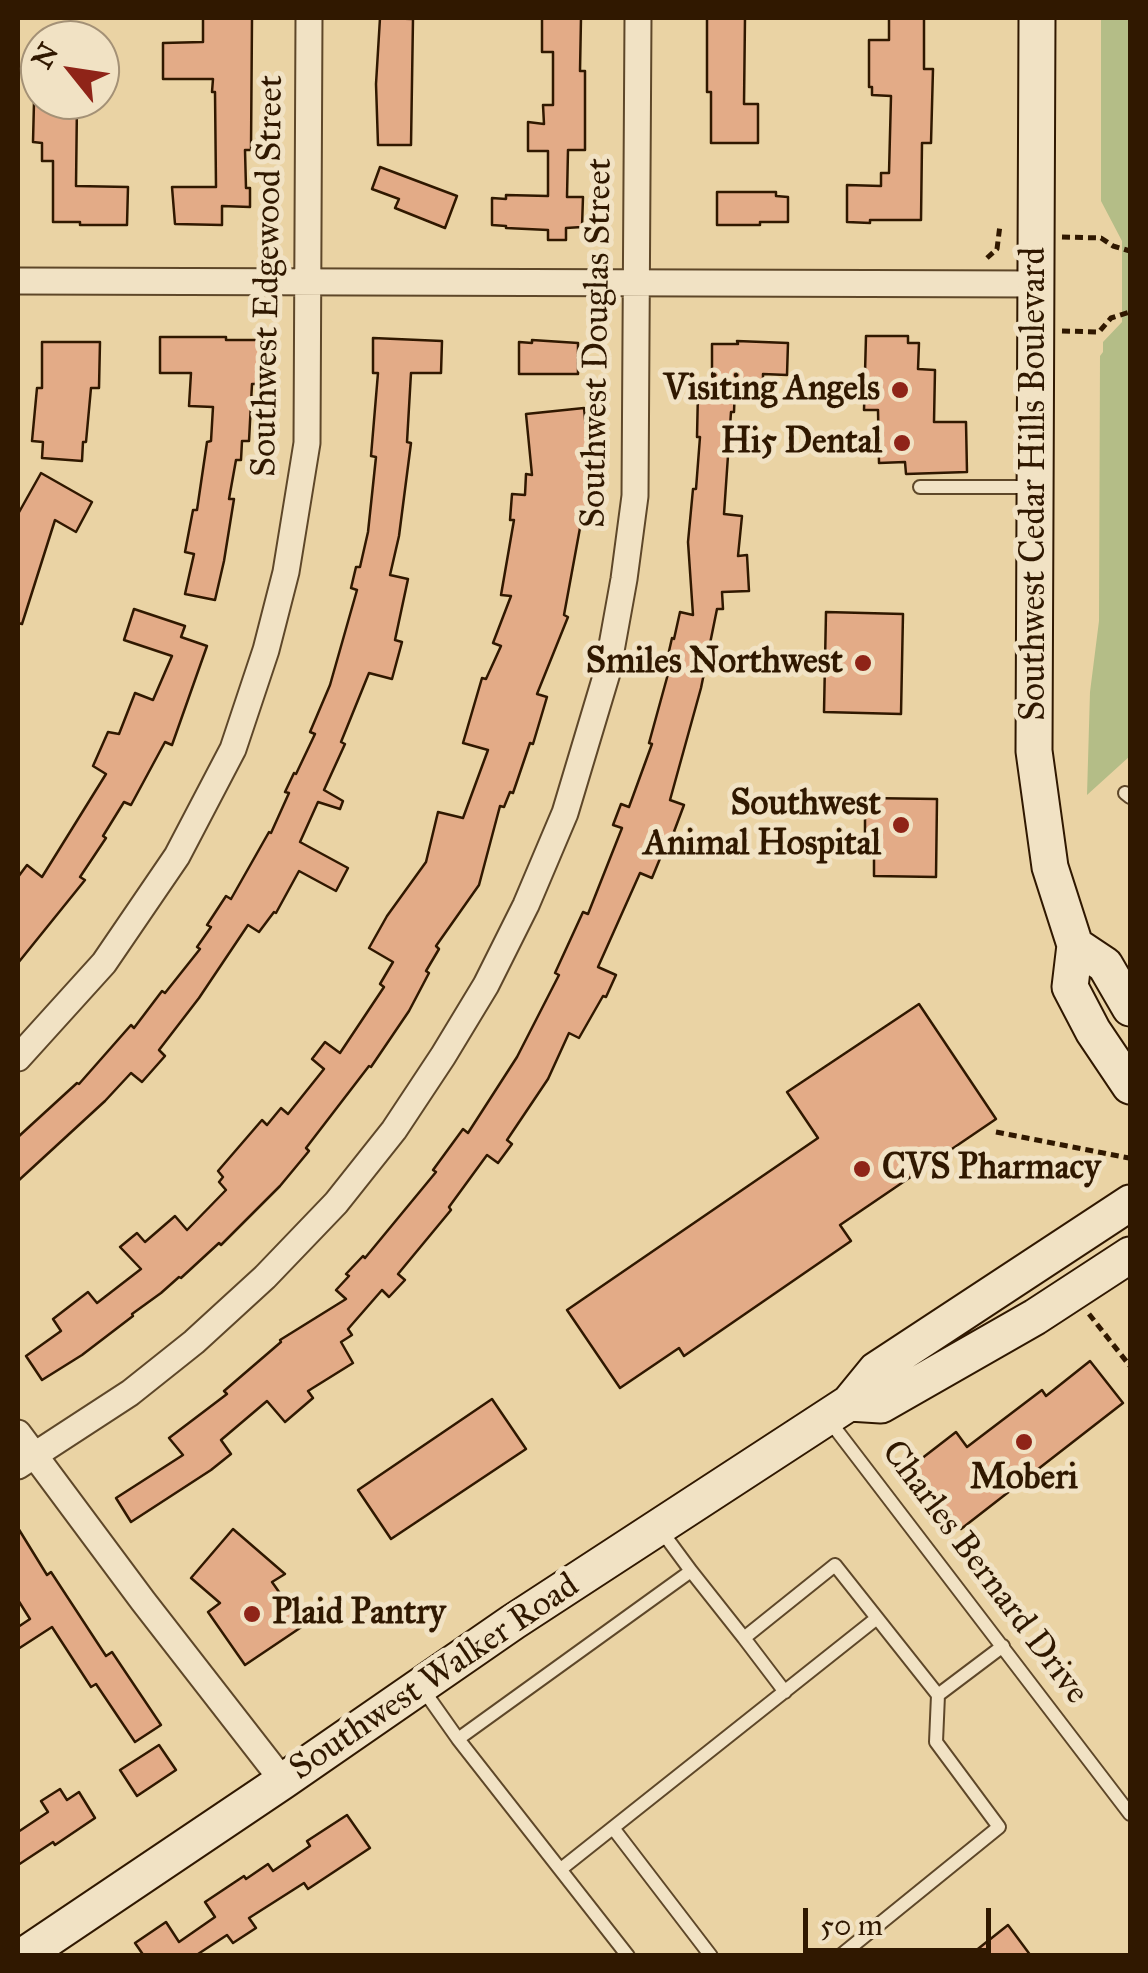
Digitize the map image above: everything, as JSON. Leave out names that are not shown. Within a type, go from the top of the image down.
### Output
[{"type":"main road","name":"Southwest Cedar Hills Boulevard","points":[[1037,18],[1034,751],[1050,867],[1075,945],[1070,987],[1093,1031],[1130,1086]]},
{"type":"main road","points":[[1075,945],[1105,964],[1130,1008]]},
{"type":"main road","name":"Southwest Walker Road","points":[[23,1956],[60,1945],[284,1781],[512,1622],[838,1410],[876,1370],[1130,1203]]},
{"type":"main road","name":"Southwest Walker Road","points":[[838,1410],[881,1404],[1035,1317],[1130,1255]]},
{"type":"street","name":"Southwest Edgewood Street","points":[[18,1058],[104,963],[177,856],[233,749],[266,650],[286,572],[308,443],[309,18]]},
{"type":"street","name":"Southwest Douglas Street","points":[[26,1460],[142,1383],[194,1342],[265,1277],[336,1203],[394,1130],[486,985],[565,813],[607,672],[635,496],[638,18]]},
{"type":"street","points":[[18,281],[1038,284]]},
{"type":"street","points":[[18,1433],[26,1460],[144,1601],[284,1781]]},
{"type":"lane","points":[[920,488],[1036,487]]},
{"type":"lane","name":"Charles Bernard Drive","points":[[838,1410],[1003,1646],[1130,1814]]},
{"type":"lane","points":[[658,1527],[785,1692]]},
{"type":"lane","points":[[744,1638],[835,1565],[938,1696],[936,1742],[998,1826],[840,1956]]},
{"type":"lane","points":[[458,1739],[691,1571]]},
{"type":"lane","points":[[561,1869],[877,1618]]},
{"type":"lane","points":[[938,1696],[1003,1646]]},
{"type":"lane","points":[[420,1686],[628,1956]]},
{"type":"lane","points":[[613,1828],[710,1956]]},
{"type":"path","points":[[986,258],[996,249],[1000,225]]},
{"type":"path","points":[[1102,238],[1130,251]]},
{"type":"path","points":[[1099,332],[1111,318],[1130,312]]},
{"type":"path","points":[[996,1132],[1129,1158]]},
{"type":"path","points":[[1087,1312],[1130,1366]]},
{"type":"green space","points":[[1101,18],[1130,18],[1130,756],[1087,795],[1090,692],[1099,621],[1100,356],[1103,342],[1122,322],[1122,241],[1101,201]]},
{"type":"building","points":[[203,18],[252,18],[251,150],[245,150],[250,207],[222,206],[222,225],[175,224],[172,187],[216,187],[215,92],[213,79],[163,79],[163,43],[203,42]]},
{"type":"building","points":[[380,18],[413,19],[411,145],[378,145]]},
{"type":"building","points":[[542,18],[581,18],[585,150],[568,150],[567,197],[583,197],[582,227],[566,228],[566,240],[548,240],[548,230],[492,225],[492,198],[548,196],[548,151],[528,151],[528,122],[544,124],[543,105],[553,105],[553,52],[542,52]]},
{"type":"building","points":[[707,18],[745,18],[744,104],[758,104],[758,143],[711,143]]},
{"type":"building","points":[[889,18],[924,18],[924,69],[933,69],[931,143],[922,143],[921,220],[847,222],[847,185],[881,186],[881,173],[889,173],[891,96],[872,95],[869,40],[889,40]]},
{"type":"building","points":[[34,120],[77,120],[76,186],[128,187],[127,225],[53,222],[53,161],[42,161],[42,143],[33,142]]},
{"type":"building","points":[[380,167],[457,196],[445,228],[395,208],[399,199],[372,189]]},
{"type":"building","points":[[717,192],[776,192],[776,196],[788,197],[788,222],[717,225]]},
{"type":"building","points":[[866,336],[908,336],[908,343],[919,343],[918,369],[935,370],[934,422],[966,422],[967,472],[906,474],[905,462],[879,463],[878,410],[864,410]]},
{"type":"building","points":[[160,337],[262,340],[262,384],[252,384],[249,441],[242,441],[241,460],[236,460],[229,499],[234,499],[215,600],[185,594],[194,554],[185,552],[193,510],[197,510],[207,442],[211,441],[213,407],[189,406],[191,373],[160,373]]},
{"type":"building","points":[[373,338],[442,341],[441,373],[411,373],[407,442],[411,443],[390,575],[408,579],[395,640],[402,642],[392,679],[369,673],[341,742],[345,744],[324,790],[343,801],[340,809],[318,802],[300,842],[348,868],[336,891],[299,871],[276,913],[259,932],[248,925],[159,1050],[165,1056],[142,1082],[131,1073],[18,1181],[18,1137],[79,1084],[131,1025],[134,1028],[200,949],[197,947],[211,927],[207,925],[226,896],[231,899],[271,833],[289,793],[285,792],[315,734],[310,732],[330,685],[357,590],[351,588],[368,532],[376,457],[371,456],[378,373],[373,373]]},
{"type":"building","points":[[737,341],[788,343],[787,375],[763,374],[763,386],[735,386],[724,514],[742,516],[738,556],[747,555],[749,591],[722,592],[723,609],[717,609],[701,688],[670,800],[684,805],[652,878],[640,873],[598,967],[616,975],[606,997],[603,996],[579,1038],[569,1033],[548,1079],[507,1140],[512,1144],[498,1163],[487,1155],[449,1207],[451,1210],[398,1274],[405,1280],[389,1297],[382,1290],[348,1329],[352,1335],[341,1342],[353,1363],[308,1391],[313,1398],[285,1422],[267,1401],[221,1440],[231,1454],[131,1522],[116,1498],[183,1455],[169,1438],[227,1394],[224,1391],[280,1340],[346,1299],[336,1290],[349,1276],[346,1274],[365,1258],[436,1172],[433,1170],[463,1129],[468,1133],[517,1057],[559,975],[555,973],[583,912],[588,914],[622,828],[613,825],[621,804],[629,807],[652,744],[649,743],[680,612],[693,615],[688,542],[700,437],[698,391],[712,392],[712,344],[738,344]]},
{"type":"building","points":[[42,342],[100,342],[99,388],[91,388],[82,461],[42,458],[43,442],[32,441],[37,388],[42,388]]},
{"type":"building","points":[[519,342],[578,343],[578,374],[519,374]]},
{"type":"building","points":[[584,408],[591,487],[589,510],[584,528],[580,528],[564,615],[568,617],[537,694],[547,697],[513,793],[510,792],[504,807],[500,806],[479,885],[436,946],[439,949],[409,1011],[280,1186],[221,1245],[181,1278],[82,1355],[42,1380],[26,1356],[61,1331],[53,1319],[88,1292],[97,1303],[141,1269],[120,1247],[137,1233],[145,1242],[175,1216],[187,1230],[226,1190],[219,1182],[223,1177],[218,1171],[262,1120],[267,1125],[281,1108],[288,1114],[324,1069],[312,1059],[325,1042],[340,1053],[384,987],[380,984],[393,962],[369,948],[426,862],[438,812],[463,818],[488,750],[463,743],[482,678],[486,679],[501,646],[493,643],[511,596],[501,595],[514,520],[510,520],[512,494],[525,495],[526,474],[532,475],[526,414]]},
{"type":"building","points":[[41,473],[92,502],[76,532],[55,520],[22,624],[18,623],[18,514]]},
{"type":"building","points":[[134,609],[185,626],[181,637],[207,646],[172,745],[165,742],[131,805],[124,802],[103,836],[106,838],[80,877],[85,880],[18,963],[18,877],[27,865],[42,877],[106,774],[93,766],[108,732],[119,734],[135,693],[153,700],[172,656],[124,640]]},
{"type":"building","name":"Smiles Northwest","points":[[826,612],[903,614],[901,714],[824,712]]},
{"type":"building","name":"Southwest Animal Hospital","points":[[865,798],[937,799],[936,877],[874,876],[874,850],[865,851]]},
{"type":"building","points":[[919,1004],[996,1119],[840,1225],[851,1241],[684,1356],[679,1348],[620,1388],[567,1310],[818,1138],[787,1092]]},
{"type":"building","points":[[1090,1361],[1123,1403],[961,1529],[912,1466],[956,1432],[967,1447],[1042,1390],[1046,1396]]},
{"type":"building","points":[[492,1399],[526,1449],[391,1539],[358,1490]]},
{"type":"building","points":[[18,1528],[47,1575],[51,1572],[106,1656],[112,1652],[161,1725],[135,1742],[96,1684],[91,1687],[52,1627],[18,1649],[18,1627],[30,1619],[18,1600]]},
{"type":"building","points":[[233,1529],[285,1574],[272,1582],[303,1626],[245,1665],[208,1612],[220,1603],[191,1578]]},
{"type":"building","points":[[159,1745],[176,1770],[137,1796],[120,1770]]},
{"type":"building","points":[[60,1789],[67,1800],[79,1792],[95,1818],[18,1865],[18,1832],[48,1812],[41,1801]]},
{"type":"building","points":[[347,1815],[370,1848],[308,1889],[304,1883],[249,1918],[256,1928],[233,1943],[227,1935],[195,1956],[144,1956],[135,1943],[166,1922],[179,1942],[215,1917],[205,1902],[268,1864],[273,1871],[310,1846],[307,1841]]},
{"type":"building","points":[[1008,1925],[1031,1956],[969,1956]]},
{"type":"place","name":"Visiting Angels","points":[[900,390]]},
{"type":"place","name":"Hi5 Dental","points":[[902,443]]},
{"type":"place","name":"Smiles Northwest","points":[[863,663]]},
{"type":"place","name":"Southwest Animal Hospital","points":[[901,825]]},
{"type":"place","name":"CVS Pharmacy","points":[[862,1169]]},
{"type":"place","name":"Moberi","points":[[1024,1442]]},
{"type":"place","name":"Plaid Pantry","points":[[252,1614]]}]
